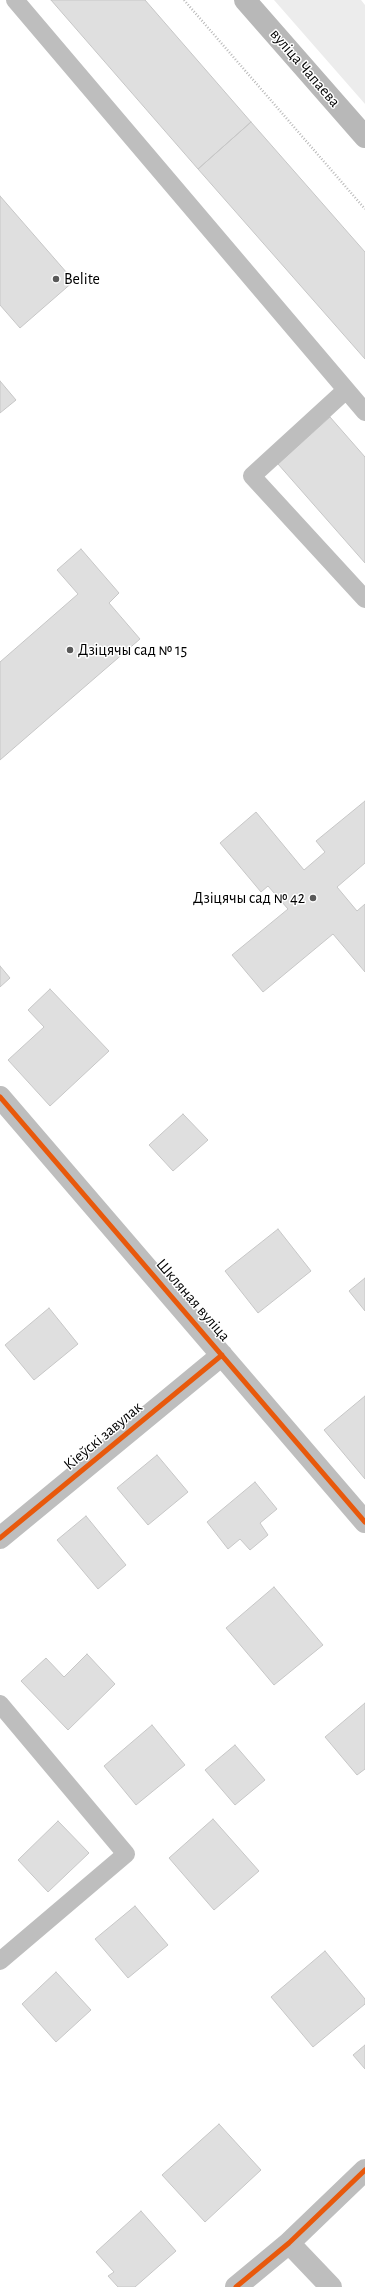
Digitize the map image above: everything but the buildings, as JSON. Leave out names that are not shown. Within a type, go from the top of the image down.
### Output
[{"type":"main road","name":"вуліца Чапаева","points":[[245,0],[365,137]]},
{"type":"street","name":"Шкляная вуліца","points":[[0,1097],[365,1522]]},
{"type":"street","name":"Кіеўскі завулак","points":[[0,1538],[222,1354]]},
{"type":"street","points":[[236,2287],[289,2243],[365,2170]]},
{"type":"street","points":[[289,2243],[331,2287]]},
{"type":"lane","points":[[15,0],[365,412]]},
{"type":"lane","points":[[346,390],[252,476],[365,599]]},
{"type":"lane","points":[[0,1704],[126,1854],[0,1961]]},
{"type":"path","points":[[184,0],[365,209]]},
{"type":"shaded area","points":[[274,0],[361,0],[365,5],[365,104]]},
{"type":"cycle path","points":[[0,1097],[365,1522]]},
{"type":"cycle path","points":[[0,1538],[222,1355]]},
{"type":"cycle path","points":[[236,2287],[289,2243],[365,2170]]},
{"type":"place","name":"Belite","points":[[56,279]]},
{"type":"place","name":"Дзіцячы сад № 15","points":[[70,650]]},
{"type":"place","name":"Дзіцячы сад № 42","points":[[313,898]]}]
